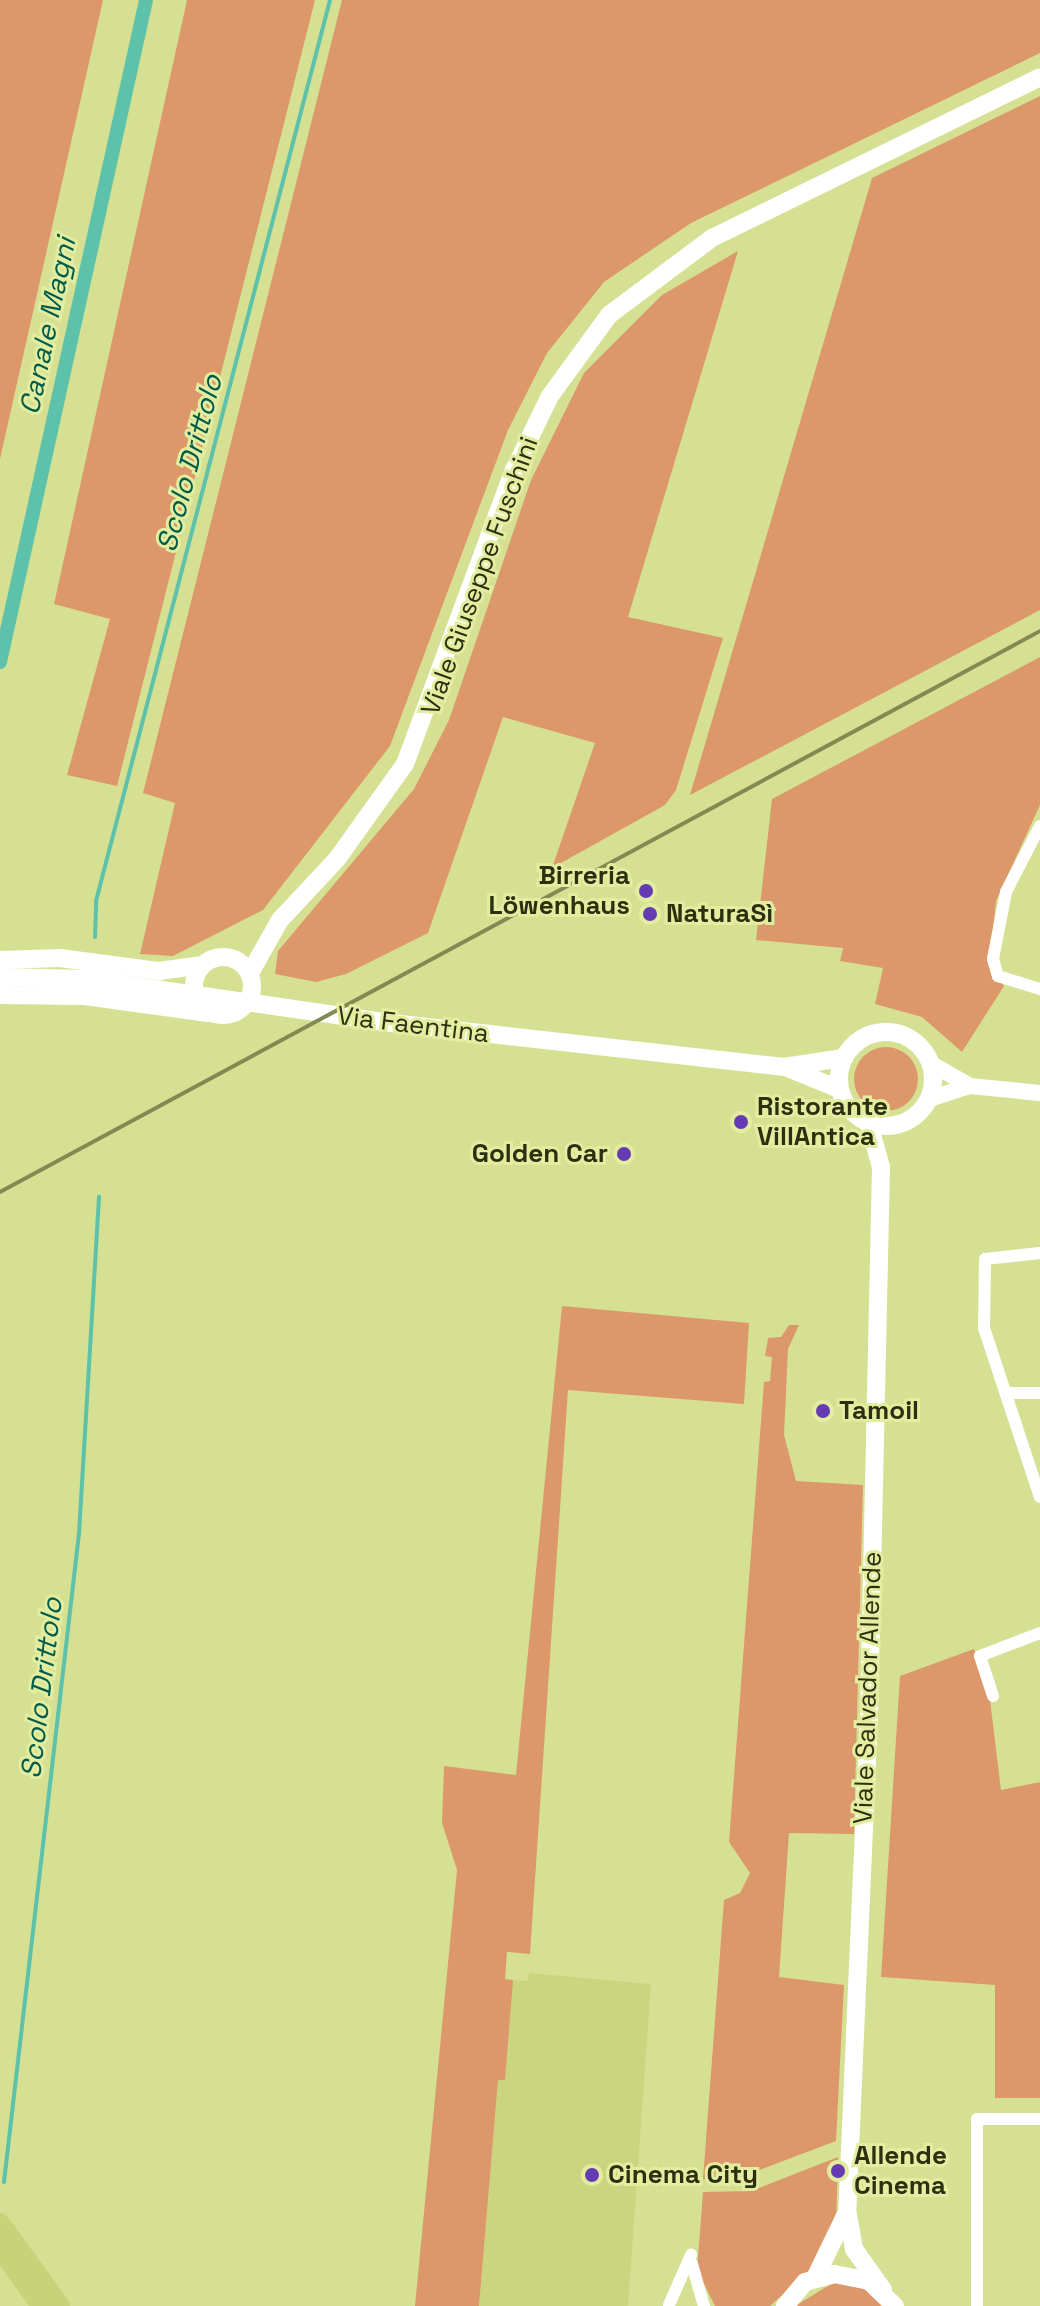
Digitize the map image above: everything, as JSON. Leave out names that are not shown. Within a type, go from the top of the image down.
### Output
[{"type":"highway","points":[[0,2223],[60,2306]]},
{"type":"highway","points":[[0,2248],[41,2306]]},
{"type":"main road","name":"Viale Giuseppe Fuschini","points":[[250,973],[280,920],[337,859],[405,764],[425,726],[514,470],[550,396],[609,315],[712,238],[1040,77]]},
{"type":"main road","name":"Viale Giuseppe Fuschini","points":[[224,956],[280,920]]},
{"type":"main road","points":[[0,960],[60,958],[159,971],[203,965],[224,956],[250,973],[242,1008],[208,1013],[85,996],[0,995]]},
{"type":"main road","points":[[203,965],[194,991],[208,1013]]},
{"type":"main road","name":"Via Faentina","points":[[0,979],[42,976],[86,979],[602,1048],[784,1067],[843,1058]]},
{"type":"main road","points":[[880,1032],[910,1039],[930,1063],[929,1099],[901,1124],[869,1124],[839,1089],[843,1058],[880,1032]]},
{"type":"main road","name":"Via Faentina","points":[[784,1067],[839,1089]]},
{"type":"main road","name":"Viale Salvador Allende","points":[[784,2304],[816,2276],[838,2243],[847,2209],[869,1714],[881,1167],[869,1124]]},
{"type":"main road","name":"Viale Salvador Allende","points":[[881,1167],[901,1124]]},
{"type":"main road","name":"Viale Salvador Allende","points":[[847,2209],[854,2249],[892,2302]]},
{"type":"main road","points":[[816,2276],[852,2277],[892,2302]]},
{"type":"street","points":[[1040,826],[1006,892],[993,959],[998,976],[1040,989]]},
{"type":"street","points":[[930,1063],[970,1086]]},
{"type":"street","points":[[929,1099],[970,1086],[1040,1093]]},
{"type":"street","points":[[1040,1253],[985,1259],[984,1328],[1040,1497]]},
{"type":"street","points":[[1007,1393],[1040,1393]]},
{"type":"street","points":[[993,1696],[980,1656],[1040,1633]]},
{"type":"street","points":[[977,2306],[977,2119],[1040,2119]]},
{"type":"street","points":[[668,2305],[691,2255],[704,2306]]},
{"type":"street","points":[[668,2305],[685,2298],[704,2306]]},
{"type":"shaded area","points":[[0,0],[103,0],[0,459]]},
{"type":"shaded area","points":[[187,0],[315,0],[117,786],[67,775],[110,619],[54,604]]},
{"type":"shaded area","points":[[342,0],[1040,0],[1040,53],[691,223],[604,282],[547,353],[508,430],[390,746],[263,910],[173,956],[140,954],[175,803],[143,793]]},
{"type":"shaded area","points":[[1040,96],[1040,610],[690,795],[872,178]]},
{"type":"shaded area","points":[[738,251],[628,617],[723,638],[676,790],[665,805],[552,868],[595,743],[503,717],[428,933],[346,974],[316,982],[275,974],[278,951],[414,789],[449,720],[531,480],[584,373],[662,295]]},
{"type":"shaded area","points":[[1040,657],[1040,805],[996,901],[989,966],[1004,986],[962,1052],[922,1017],[875,1004],[883,968],[840,961],[843,948],[756,940],[772,799]]},
{"type":"shaded area","points":[[880,1047],[892,1047],[909,1056],[916,1067],[916,1091],[909,1102],[892,1111],[880,1111],[868,1106],[859,1097],[854,1085],[854,1073],[859,1061],[868,1052]]},
{"type":"shaded area","points":[[562,1306],[749,1323],[744,1404],[568,1390],[530,1954],[507,1952],[505,1979],[513,1980],[505,2080],[498,2080],[479,2306],[415,2306],[457,1870],[442,1823],[444,1766],[516,1775]]},
{"type":"shaded area","points":[[789,1325],[799,1325],[788,1349],[784,1435],[796,1481],[863,1485],[854,1834],[789,1833],[779,1977],[844,1985],[836,2141],[733,2180],[703,2179],[724,1900],[740,1893],[750,1873],[729,1842],[764,1382],[770,1381],[772,1357],[765,1356],[768,1338],[781,1337]]},
{"type":"shaded area","points":[[974,1649],[990,1700],[1001,1790],[1040,1782],[1040,2098],[995,2098],[995,1985],[881,1977],[900,1676]]},
{"type":"shaded area","points":[[529,1973],[651,1984],[628,2306],[479,2306],[505,1980],[528,1981]]},
{"type":"shaded area","points":[[838,2157],[836,2228],[814,2266],[770,2306],[715,2306],[697,2270],[703,2192],[751,2191]]},
{"type":"shaded area","points":[[836,2281],[870,2291],[884,2306],[795,2306]]},
{"type":"waterway","name":"Canale Magni","points":[[0,662],[146,0]]},
{"type":"waterway","name":"Scolo Drittolo","points":[[95,937],[96,901],[330,0]]},
{"type":"waterway","name":"Scolo Drittolo","points":[[4,2182],[79,1534],[99,1197]]},
{"type":"railway","points":[[0,1192],[1040,631]]},
{"type":"place","name":"Birreria Löwenhaus","points":[[646,891]]},
{"type":"place","name":"NaturaSì","points":[[650,914]]},
{"type":"place","name":"Ristorante VillAntica","points":[[741,1122]]},
{"type":"place","name":"Golden Car","points":[[624,1154]]},
{"type":"place","name":"Tamoil","points":[[823,1411]]},
{"type":"place","name":"Allende Cinema","points":[[838,2171]]},
{"type":"place","name":"Cinema City","points":[[592,2175]]}]
